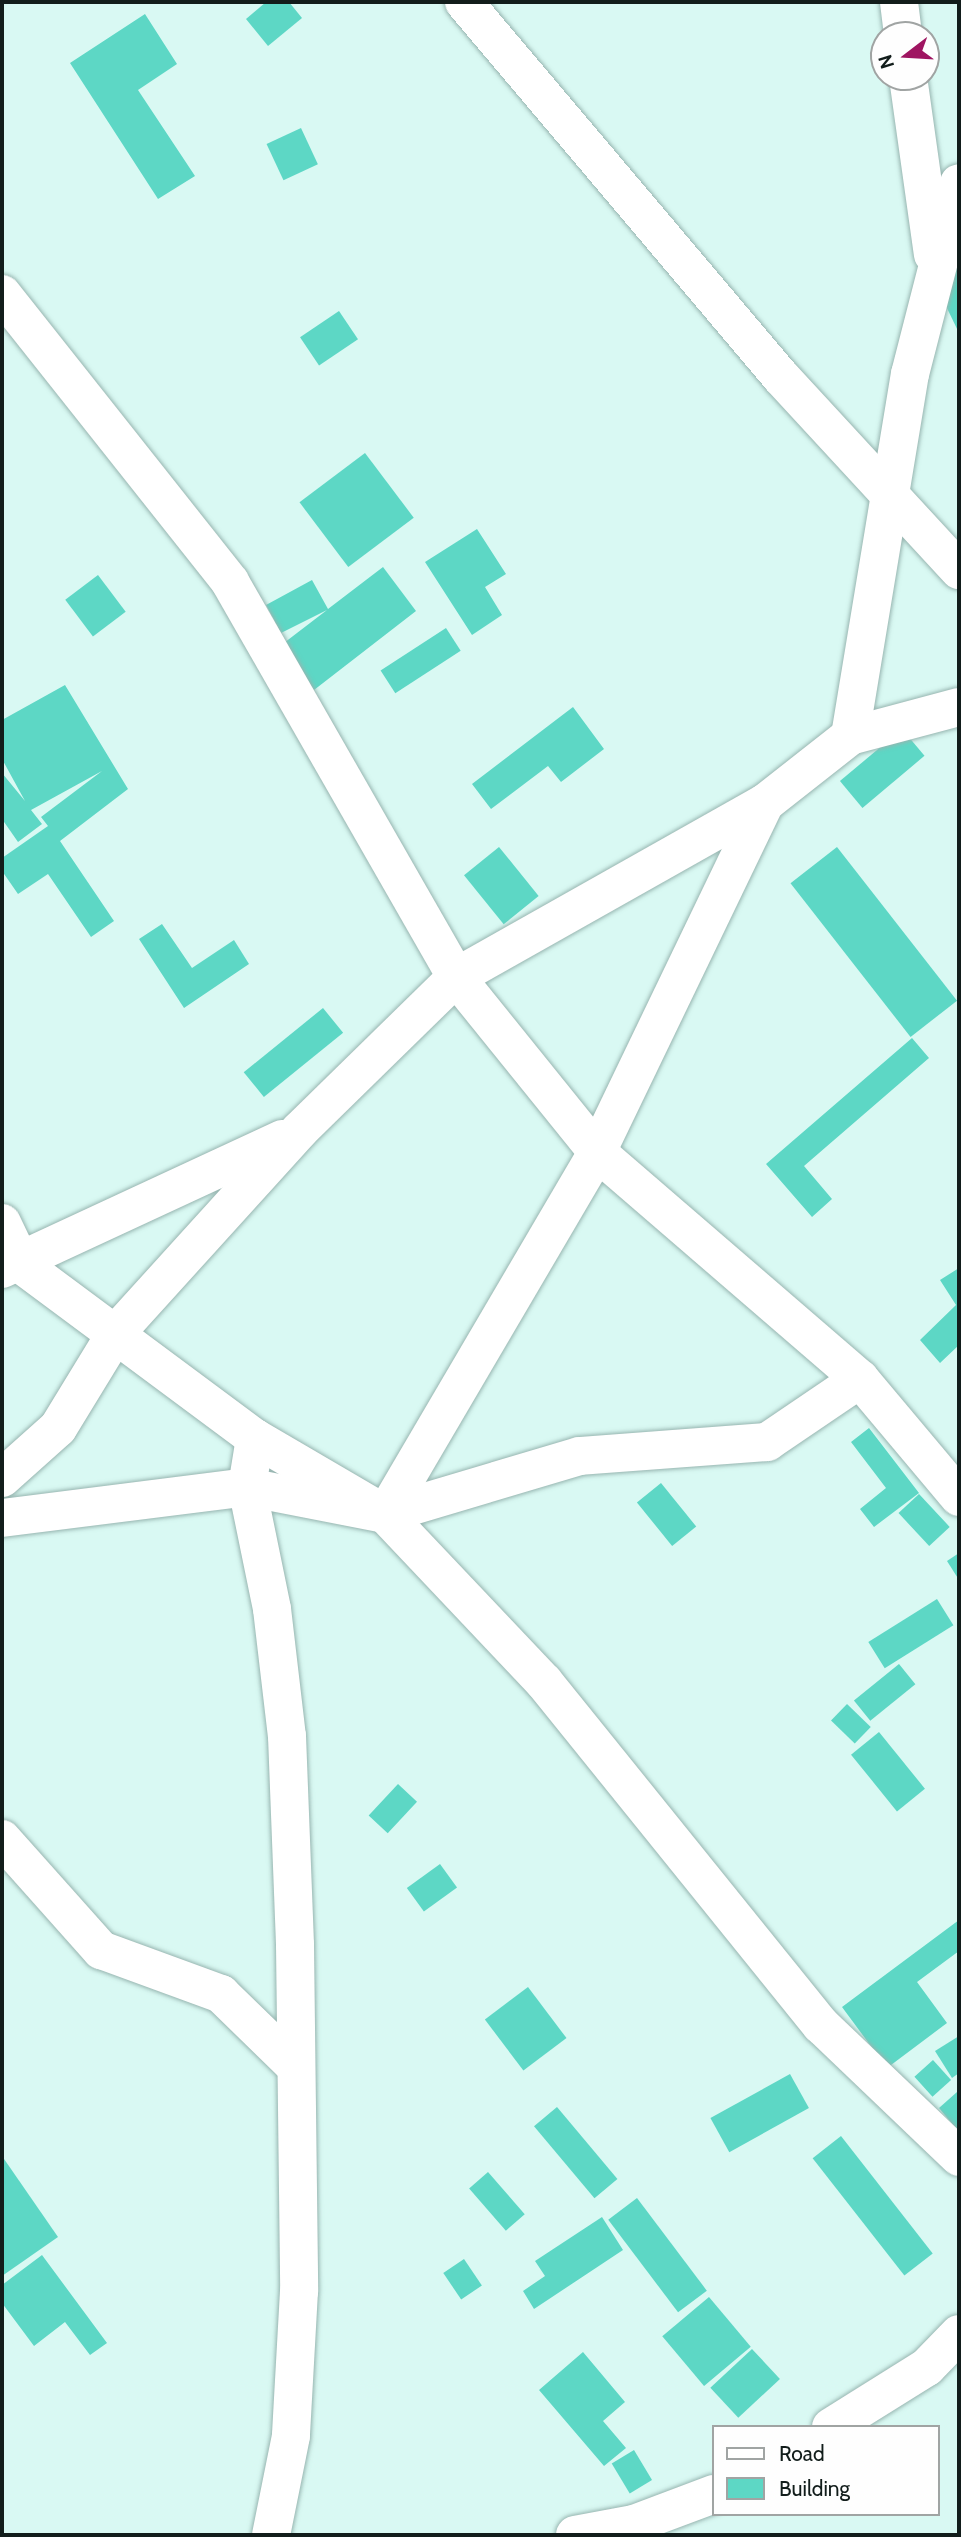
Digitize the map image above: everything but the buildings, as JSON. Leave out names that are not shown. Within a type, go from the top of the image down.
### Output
[{"type":"street","points":[[464,2],[781,377],[959,570]]},
{"type":"street","points":[[899,2],[901,21]]},
{"type":"street","points":[[910,91],[935,267]]},
{"type":"street","points":[[850,736],[889,494],[935,267],[959,183]]},
{"type":"street","points":[[2,294],[230,582],[456,976],[597,1152],[860,1380],[959,1497]]},
{"type":"street","points":[[2,1478],[58,1428],[116,1333],[300,1130],[456,976],[765,803],[850,736],[959,707]]},
{"type":"street","points":[[385,1514],[597,1152],[765,803]]},
{"type":"street","points":[[12,1267],[300,1130]]},
{"type":"street","points":[[2,1223],[12,1267],[116,1333],[255,1438],[385,1514],[561,1702],[821,2025],[959,2157]]},
{"type":"street","points":[[2,1518],[247,1487],[385,1514],[580,1456],[767,1442],[860,1380]]},
{"type":"street","points":[[255,1438],[247,1487],[272,1609],[286,1736],[299,2291],[292,2423],[271,2535]]},
{"type":"street","points":[[2,1839],[101,1950],[221,1994],[295,2066]]},
{"type":"street","points":[[834,2425],[927,2367],[959,2334]]},
{"type":"street","points":[[575,2535],[634,2525],[712,2495]]}]
